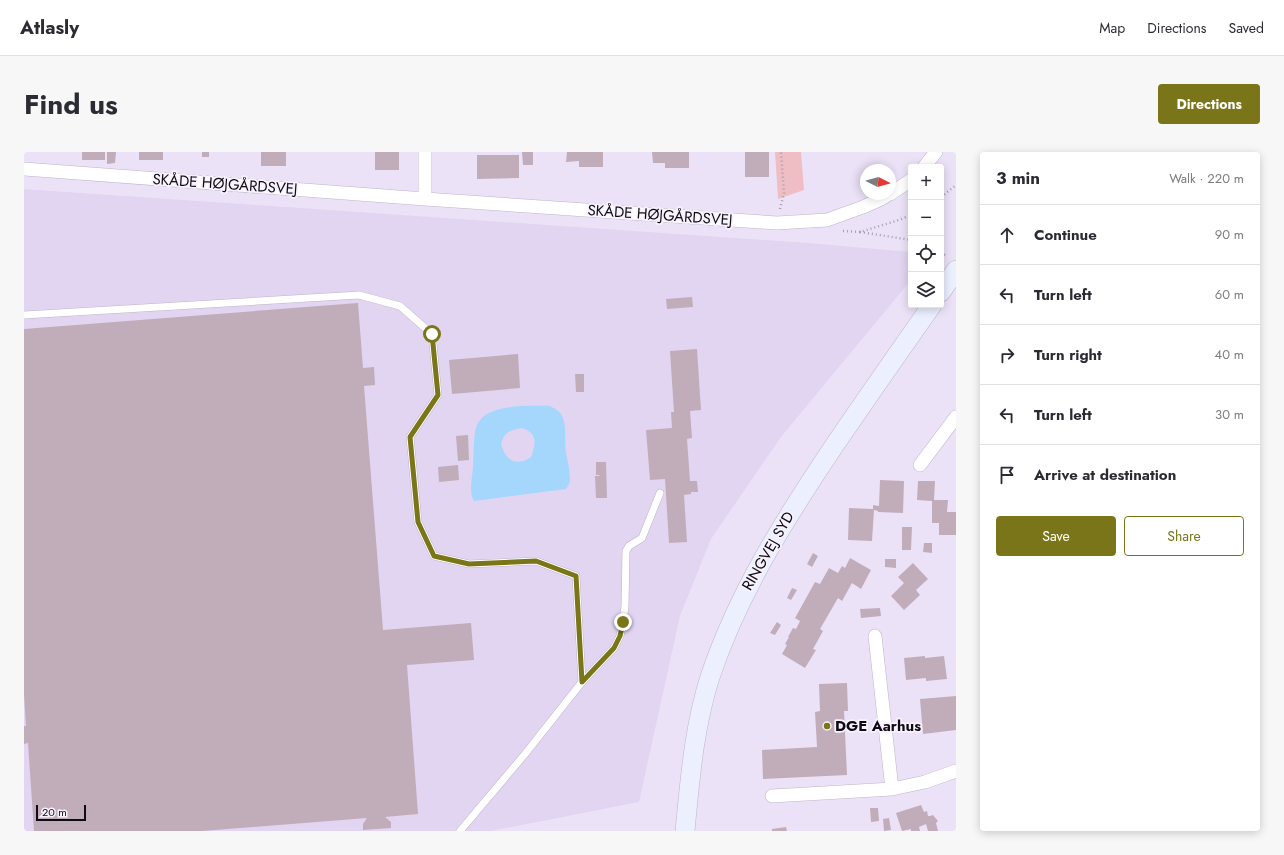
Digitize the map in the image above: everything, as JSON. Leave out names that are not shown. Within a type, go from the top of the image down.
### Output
[{"type":"main road","points":[[944,288],[956,270]]},
{"type":"main road","name":"RINGVEJ SYD","points":[[684,831],[692,756],[700,713],[710,678],[743,594],[766,552],[806,487],[930,308]]},
{"type":"street","points":[[425,152],[425,199]]},
{"type":"street","points":[[926,164],[936,152]]},
{"type":"street","name":"SKÅDE HØJGÅRDSVEJ","points":[[24,168],[425,199],[777,223],[827,220],[879,200]]},
{"type":"street","name":"SKÅDE HØJGÅRDSVEJ","points":[[896,190],[908,182]]},
{"type":"street","points":[[920,465],[956,417]]},
{"type":"street","points":[[875,636],[892,788]]},
{"type":"street","points":[[772,796],[892,788],[925,782],[956,770]]},
{"type":"lane","points":[[24,315],[359,295],[400,306],[432,334],[438,395],[410,437],[418,522],[434,556],[469,564],[536,561],[576,576],[582,682]]},
{"type":"lane","points":[[460,831],[525,754],[582,682],[614,648],[620,636],[625,606],[626,551],[629,546],[642,538],[660,493]]},
{"type":"path","points":[[781,152],[784,193]]},
{"type":"path","points":[[944,195],[956,185]]},
{"type":"path","points":[[860,232],[908,216]]},
{"type":"path","points":[[827,220],[832,230],[860,232],[908,240]]},
{"type":"shaded area","points":[[775,152],[801,152],[804,190],[778,199]]},
{"type":"shaded area","points":[[24,189],[809,243],[908,252],[908,284],[781,437],[711,539],[680,616],[639,802],[491,831],[24,831]]},
{"type":"water","points":[[550,406],[560,412],[565,427],[565,449],[570,478],[566,489],[474,501],[471,488],[474,439],[477,425],[482,418],[489,413],[509,407]],"holes":[[[521,428],[527,430],[533,436],[535,443],[531,457],[521,462],[512,461],[506,455],[501,444],[506,434],[510,431]]]},
{"type":"building","points":[[82,152],[105,152],[105,160],[82,160]]},
{"type":"building","points":[[107,152],[116,152],[115,163],[107,164]]},
{"type":"building","points":[[139,152],[163,152],[163,160],[139,160]]},
{"type":"building","points":[[202,152],[209,152],[209,157],[202,157]]},
{"type":"building","points":[[261,152],[286,152],[286,166],[261,166]]},
{"type":"building","points":[[375,152],[399,152],[399,170],[375,170]]},
{"type":"building","points":[[522,152],[533,152],[533,165],[523,165]]},
{"type":"building","points":[[567,152],[603,152],[603,167],[579,167],[579,161],[566,162]]},
{"type":"building","points":[[652,152],[689,152],[689,168],[665,168],[665,163],[653,163]]},
{"type":"building","points":[[745,152],[769,152],[769,177],[745,177]]},
{"type":"building","points":[[477,155],[519,155],[519,178],[477,179]]},
{"type":"building","points":[[692,297],[693,307],[667,309],[666,299]]},
{"type":"building","points":[[358,303],[363,368],[374,367],[375,385],[364,386],[383,630],[471,623],[474,660],[407,665],[418,814],[385,817],[391,822],[391,828],[363,830],[363,824],[367,818],[202,831],[34,831],[28,743],[24,744],[24,726],[26,726],[24,695],[24,329]]},
{"type":"building","points":[[697,349],[701,410],[690,411],[692,438],[687,439],[690,481],[697,481],[698,492],[691,492],[691,494],[684,495],[687,542],[669,543],[665,479],[650,480],[646,430],[672,428],[671,412],[674,412],[670,351]]},
{"type":"building","points":[[518,354],[520,388],[452,394],[449,360]]},
{"type":"building","points":[[575,374],[584,374],[584,392],[576,392]]},
{"type":"building","points":[[468,435],[469,460],[458,461],[456,436]]},
{"type":"building","points":[[596,462],[606,462],[607,498],[596,498],[595,476],[600,476],[596,475]]},
{"type":"building","points":[[458,465],[459,480],[439,482],[438,467]]},
{"type":"building","points":[[880,480],[904,481],[903,513],[878,512],[874,510],[872,541],[848,540],[849,508],[873,509],[873,505],[879,506]]},
{"type":"building","points":[[918,481],[935,481],[934,500],[948,500],[947,512],[956,512],[956,535],[939,535],[939,523],[932,523],[932,501],[917,500]]},
{"type":"building","points":[[902,527],[912,527],[911,550],[902,550]]},
{"type":"building","points":[[924,543],[932,543],[932,553],[923,552]]},
{"type":"building","points":[[813,553],[818,556],[812,567],[807,564]]},
{"type":"building","points":[[850,558],[871,570],[861,589],[852,583],[842,601],[838,598],[820,629],[823,631],[813,649],[816,650],[805,668],[782,654],[787,645],[785,644],[788,637],[793,628],[796,629],[800,621],[795,618],[815,582],[820,584],[829,568],[838,573],[842,566],[845,568]]},
{"type":"building","points":[[885,559],[896,559],[896,568],[885,567]]},
{"type":"building","points":[[913,563],[928,579],[916,590],[920,595],[904,610],[891,596],[904,583],[898,577]]},
{"type":"building","points":[[792,588],[797,590],[791,600],[787,598]]},
{"type":"building","points":[[880,608],[881,616],[861,618],[860,609]]},
{"type":"building","points":[[777,622],[781,625],[775,635],[770,633]]},
{"type":"building","points":[[925,656],[925,658],[944,656],[947,679],[926,681],[926,678],[906,680],[904,658]]},
{"type":"building","points":[[847,683],[848,711],[844,711],[847,775],[763,779],[762,750],[817,747],[815,712],[820,711],[819,684]]},
{"type":"building","points":[[956,696],[956,730],[923,734],[920,699]]},
{"type":"building","points":[[921,805],[924,812],[927,811],[928,816],[933,815],[938,821],[936,823],[938,831],[928,831],[926,824],[919,827],[920,831],[911,831],[911,829],[902,831],[896,813]]},
{"type":"building","points":[[870,808],[878,808],[879,821],[871,822]]},
{"type":"building","points":[[889,818],[891,830],[884,831],[883,819]]},
{"type":"building","points":[[786,827],[787,831],[772,831],[772,829]]},
{"type":"place","name":"DGE Aarhus","points":[[827,726]]},
{"type":"route","points":[[432,334],[438,395],[410,437],[418,522],[434,556],[469,564],[536,561],[576,576],[582,682],[614,648],[620,636],[623,622]]}]
